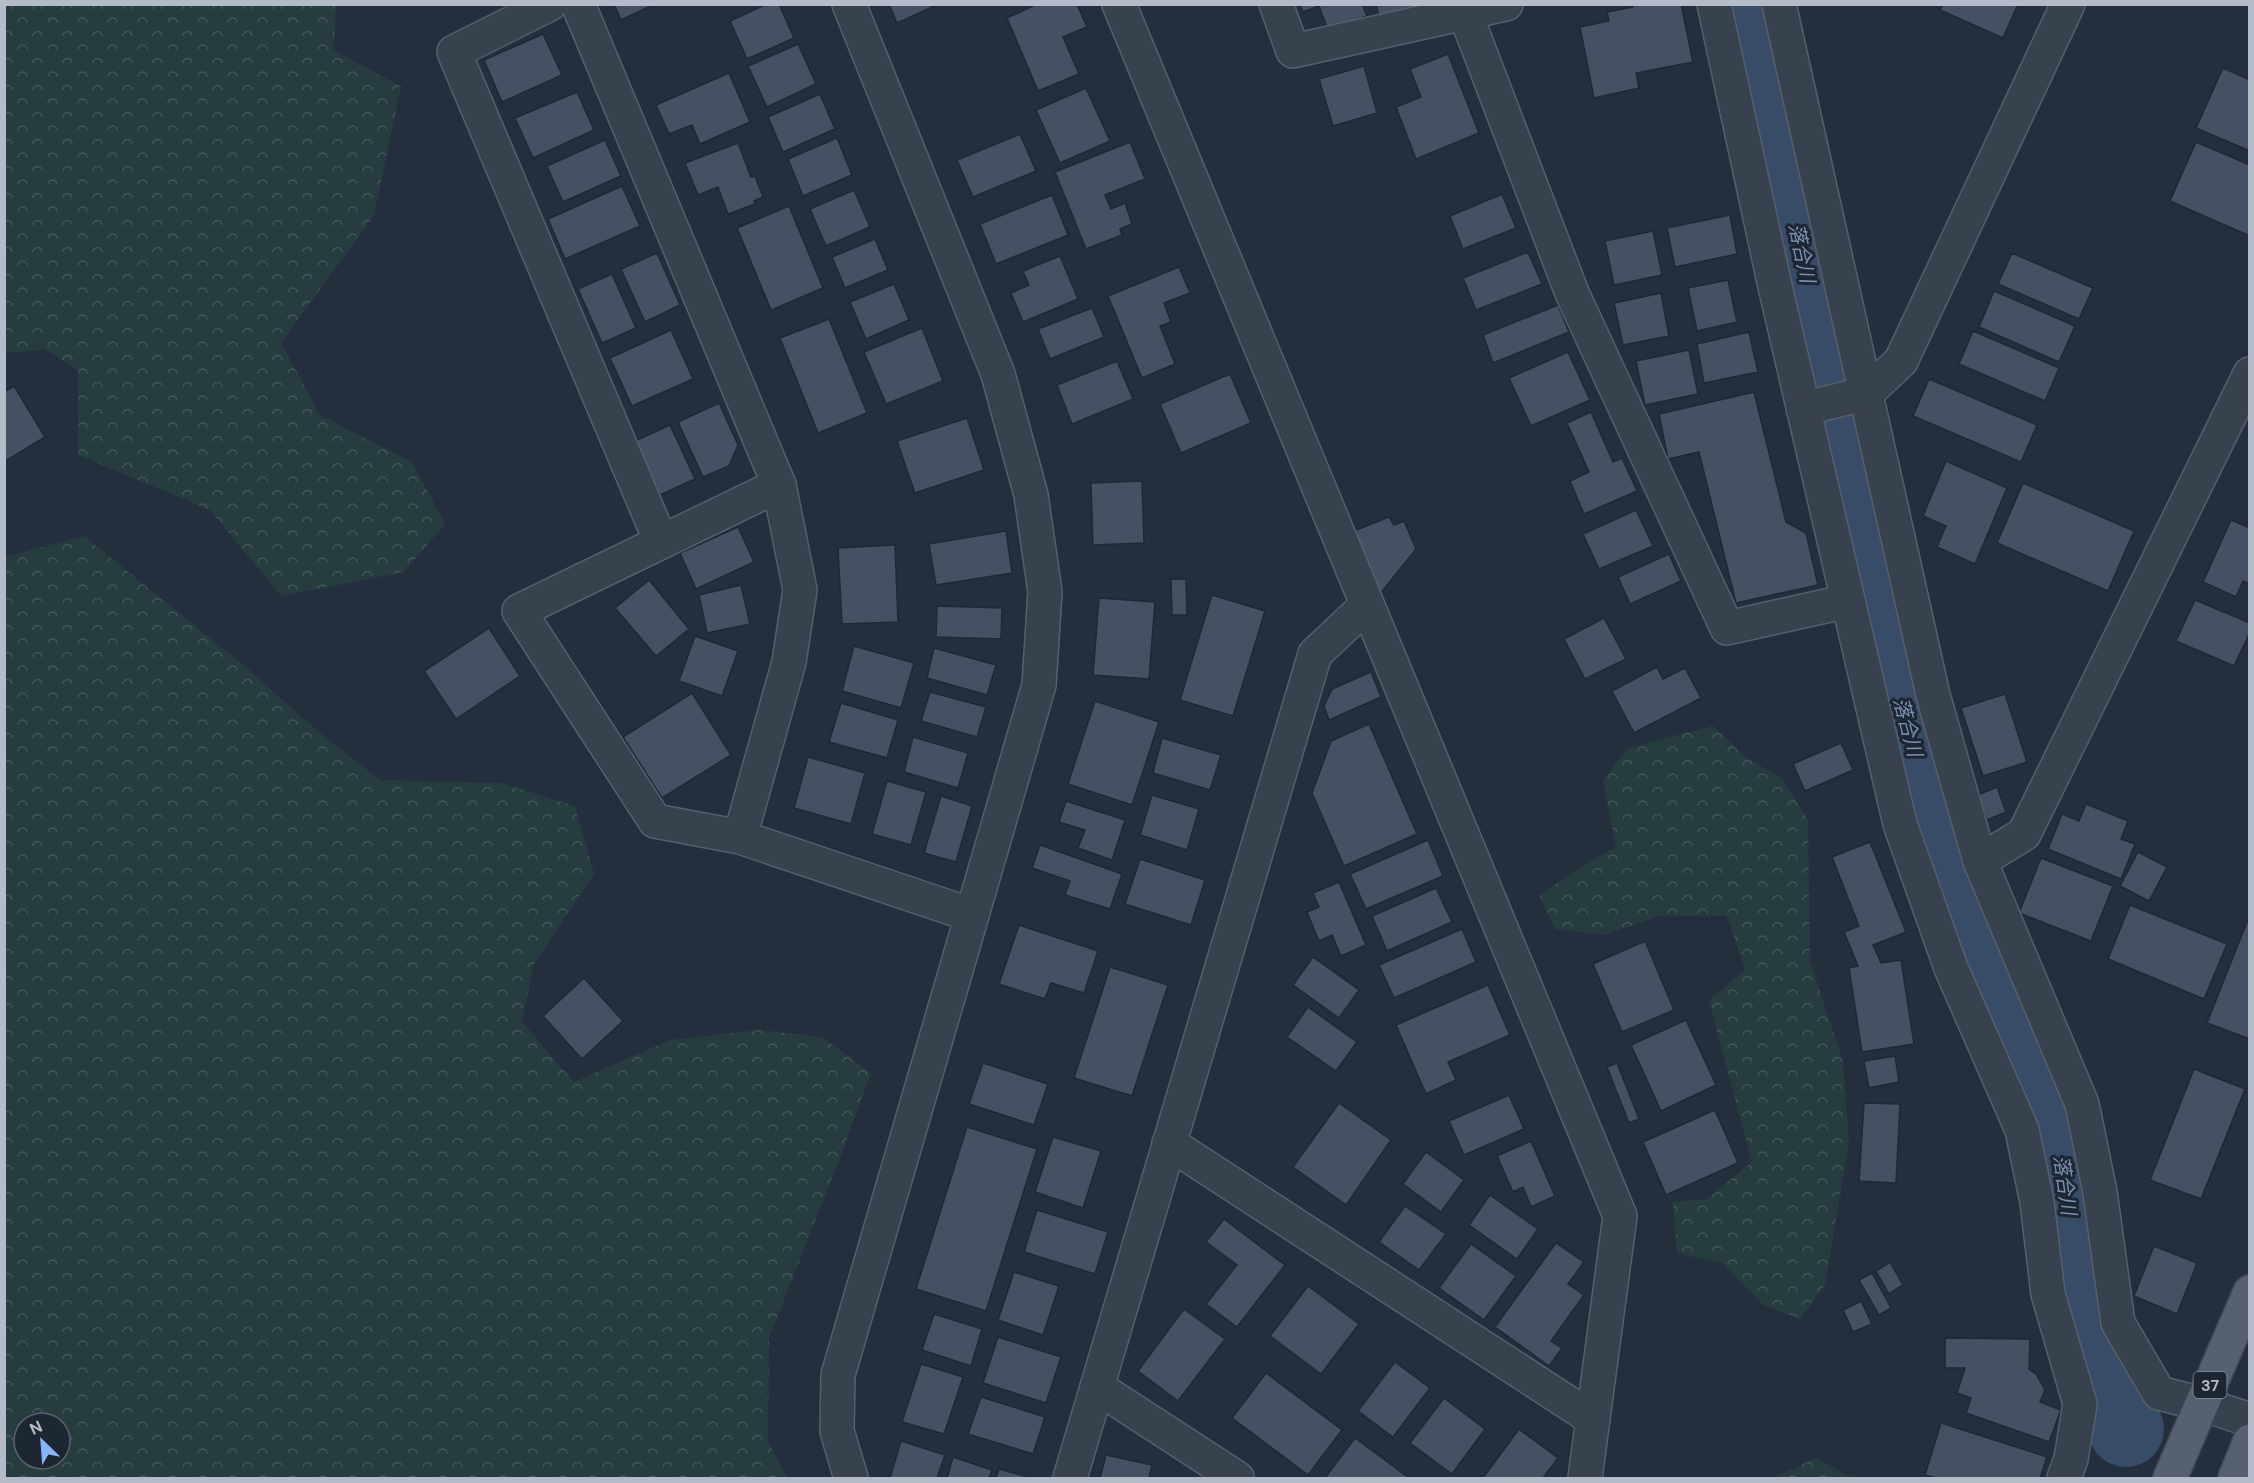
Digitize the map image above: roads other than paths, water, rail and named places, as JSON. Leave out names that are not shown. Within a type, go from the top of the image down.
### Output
[{"type":"main road","name":"37","points":[[2170,1479],[2250,1292]]},
{"type":"main road","points":[[2235,1479],[2250,1441]]},
{"type":"street","points":[[550,4],[454,52],[661,542]]},
{"type":"street","points":[[578,4],[778,485],[800,590],[789,662],[740,837]]},
{"type":"street","points":[[849,4],[998,374],[1031,495],[1045,592],[1039,685],[838,1375],[837,1431],[851,1479]]},
{"type":"street","points":[[1119,4],[1620,1216],[1585,1479]]},
{"type":"street","points":[[1276,4],[1293,51],[1506,4]]},
{"type":"street","points":[[1714,4],[1771,271],[1809,408],[1848,601],[1900,824],[1952,968],[2022,1130],[2037,1202],[2048,1294],[2080,1404],[2071,1459],[2064,1479]]},
{"type":"street","points":[[1779,4],[1856,396],[1933,695],[1980,861],[2082,1104],[2100,1192],[2118,1323],[2159,1393],[2250,1420]]},
{"type":"street","points":[[1809,408],[1856,396],[1901,361],[2068,4]]},
{"type":"street","points":[[1465,13],[1572,293],[1727,628],[1848,601]]},
{"type":"street","points":[[1980,861],[2024,834],[2250,374]]},
{"type":"street","points":[[778,485],[519,611],[655,821],[740,837],[972,915]]},
{"type":"street","points":[[1070,1479],[1315,654],[1367,605]]},
{"type":"street","points":[[1169,1143],[1593,1419]]},
{"type":"street","points":[[1097,1387],[1237,1479]]},
{"type":"waterway","name":"落合川","points":[[1749,4],[1892,668],[1934,825],[1989,978],[2060,1141],[2076,1285],[2087,1347],[2126,1429]]}]
